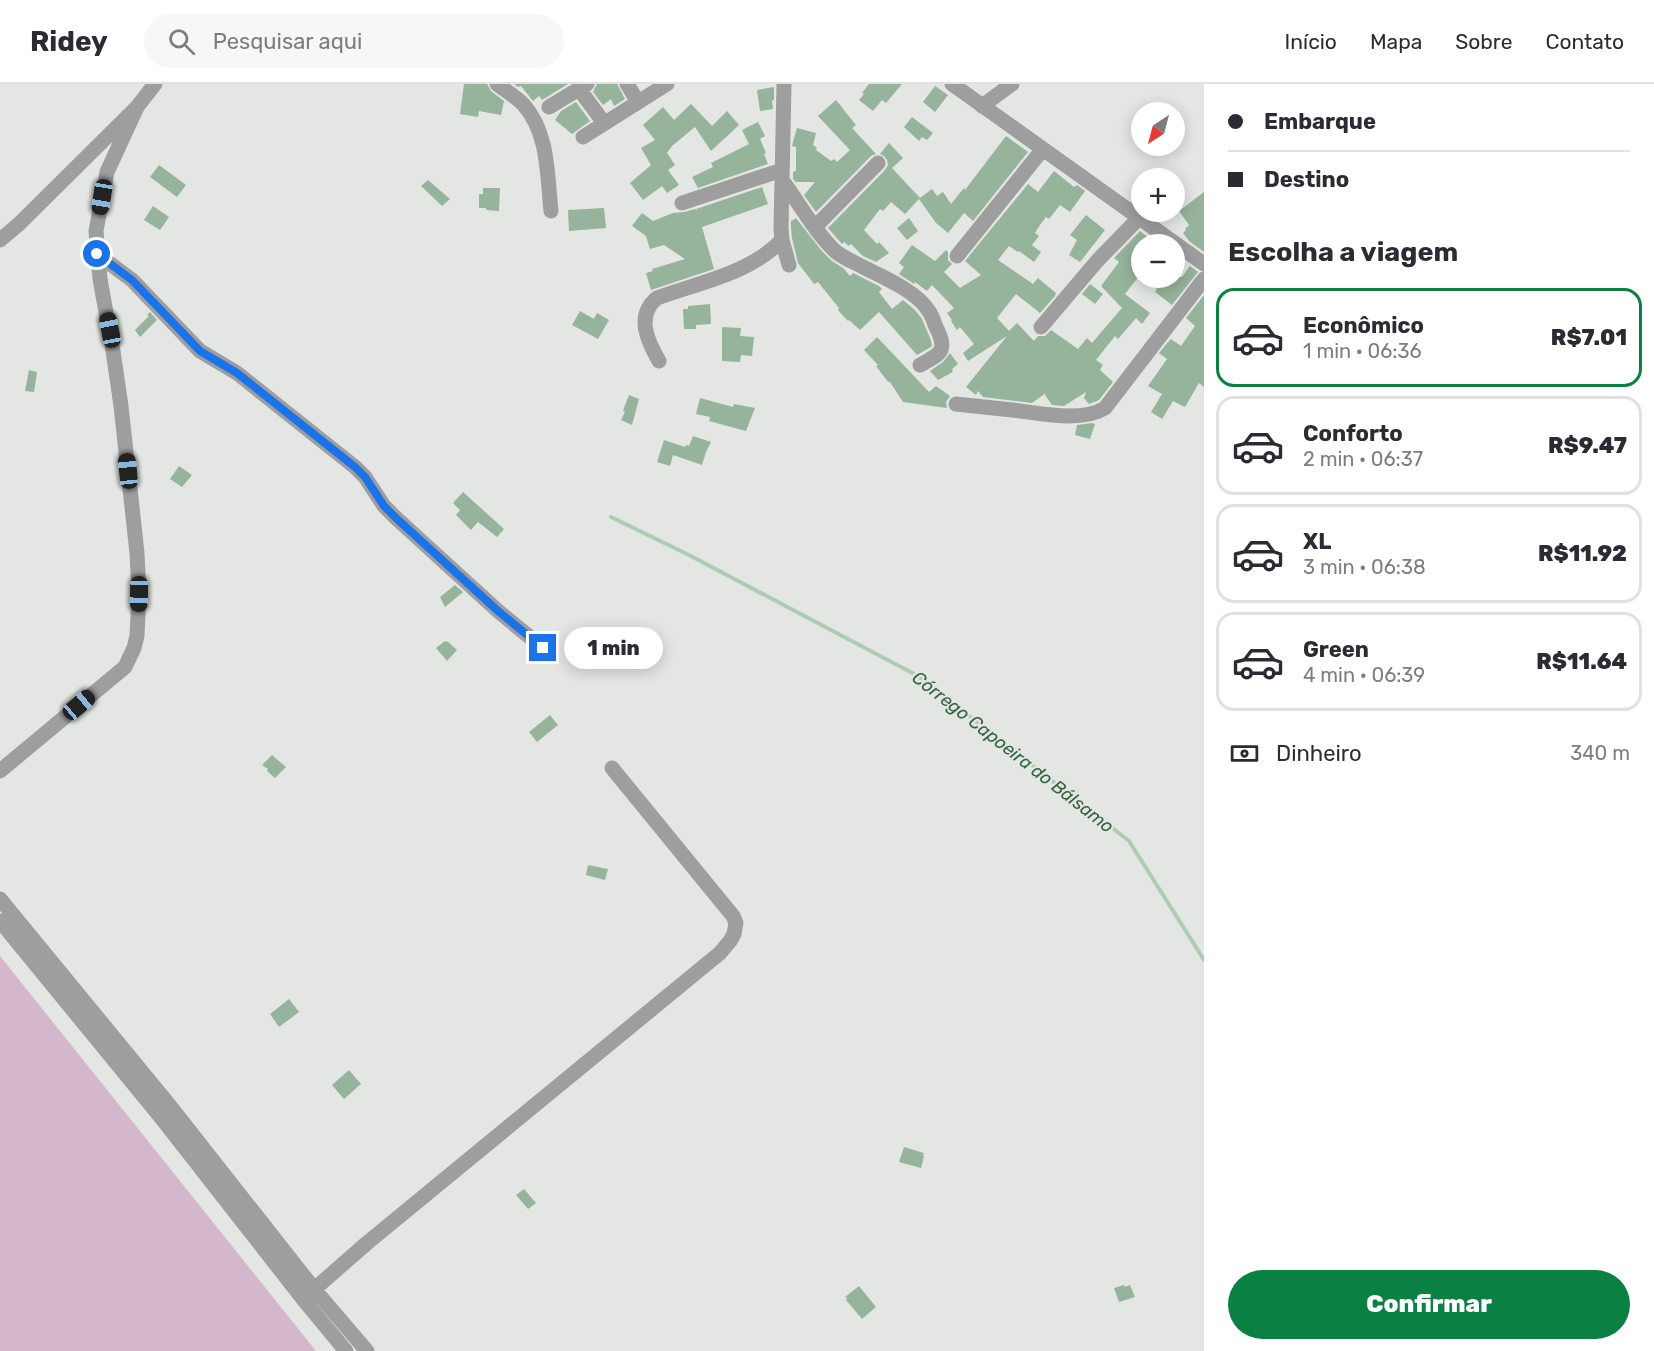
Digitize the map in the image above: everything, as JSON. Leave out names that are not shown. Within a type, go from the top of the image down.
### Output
[{"type":"street","points":[[0,240],[137,108],[155,84]]},
{"type":"street","points":[[497,84],[523,104],[539,130],[543,142],[551,211]]},
{"type":"street","points":[[627,84],[638,102]]},
{"type":"street","points":[[583,137],[666,84]]},
{"type":"street","points":[[784,84],[782,240],[789,264]]},
{"type":"street","points":[[952,84],[1131,212]]},
{"type":"street","points":[[982,106],[1012,84]]},
{"type":"street","points":[[549,107],[583,86],[604,123]]},
{"type":"street","points":[[0,771],[125,667],[137,636],[139,594],[137,553],[126,447],[113,351],[100,279],[96,231],[107,172],[137,108]]},
{"type":"street","points":[[957,255],[1043,149]]},
{"type":"street","points":[[816,226],[878,163]]},
{"type":"street","points":[[682,203],[782,175]]},
{"type":"street","points":[[782,175],[816,226],[837,252],[891,280],[917,298],[928,310],[943,346],[939,353],[920,365]]},
{"type":"street","points":[[1041,327],[1098,260],[1136,222]]},
{"type":"street","points":[[1146,222],[1204,264]]},
{"type":"street","points":[[659,362],[645,330],[646,312],[653,301],[747,266],[782,240]]},
{"type":"street","points":[[97,254],[139,286],[200,351],[237,373],[355,467],[365,477],[384,506],[396,518],[498,611],[543,648]]},
{"type":"street","points":[[956,404],[1047,415],[1099,412],[1105,408],[1204,279]]},
{"type":"street","points":[[309,1294],[376,1235],[711,960],[730,941],[736,927],[733,916],[612,768]]},
{"type":"street","points":[[0,899],[170,1106],[309,1294],[346,1351]]},
{"type":"street","points":[[0,921],[309,1294],[367,1351]]},
{"type":"shaded area","points":[[0,956],[316,1351],[0,1351]]},
{"type":"building","points":[[464,84],[487,84],[491,91],[504,101],[501,115],[479,111],[478,117],[460,114]]},
{"type":"building","points":[[514,84],[568,84],[542,100],[539,96],[533,101],[521,86]]},
{"type":"building","points":[[597,84],[617,84],[625,99],[614,106],[611,99],[603,105],[593,92]]},
{"type":"building","points":[[869,84],[902,84],[886,103],[882,100],[873,111],[859,100]]},
{"type":"building","points":[[935,86],[948,95],[935,112],[923,102]]},
{"type":"building","points":[[774,87],[773,109],[760,111],[757,90]]},
{"type":"building","points":[[836,100],[856,125],[852,128],[876,154],[871,156],[816,212],[804,195],[815,182],[796,182],[793,179],[793,172],[796,171],[796,147],[792,146],[797,128],[816,133],[813,145],[831,161],[834,159],[837,162],[850,150],[818,116]]},
{"type":"building","points":[[576,102],[590,121],[572,134],[555,120],[561,111]]},
{"type":"building","points":[[691,104],[712,126],[727,111],[739,125],[711,151],[695,127],[667,153],[675,165],[668,170],[679,185],[667,193],[662,186],[643,200],[630,183],[651,165],[641,148],[655,140],[643,125],[663,107],[674,120]]},
{"type":"building","points":[[912,117],[933,133],[927,140],[922,137],[919,141],[904,127]]},
{"type":"building","points":[[758,122],[765,136],[760,139],[768,164],[698,188],[692,177],[713,167],[711,163],[749,144],[742,130]]},
{"type":"building","points":[[1006,136],[1028,152],[973,221],[964,213],[948,233],[936,223],[919,199],[905,214],[891,202],[883,211],[880,209],[864,230],[889,253],[876,262],[863,256],[851,244],[849,246],[844,242],[842,244],[828,228],[885,170],[888,165],[887,160],[880,154],[889,143],[903,158],[892,168],[920,198],[932,189],[937,196],[943,192],[951,204],[964,188],[965,190]]},
{"type":"building","points":[[159,165],[186,185],[177,197],[150,177]]},
{"type":"building","points":[[1054,171],[1074,187],[1077,185],[1085,191],[1070,212],[1060,205],[1049,219],[1046,217],[1040,225],[1035,233],[1039,236],[1032,245],[1041,252],[1034,262],[1009,246],[998,260],[1033,284],[1038,278],[1056,293],[1055,296],[1040,313],[1016,294],[997,318],[1009,331],[1017,323],[1034,341],[1038,336],[1045,336],[1051,330],[1078,349],[1087,338],[1092,343],[1122,308],[1101,286],[1119,262],[1114,258],[1131,240],[1131,286],[1125,294],[1150,313],[1142,324],[1136,318],[1118,339],[1115,336],[1096,360],[1103,365],[1100,370],[1113,382],[1099,400],[1089,404],[1084,398],[1086,392],[1064,406],[1052,405],[1046,393],[1032,403],[983,397],[978,391],[976,395],[966,387],[1007,336],[968,361],[963,353],[974,344],[960,327],[957,330],[951,321],[947,313],[954,308],[932,285],[927,291],[899,274],[904,267],[899,263],[912,245],[935,261],[946,250],[948,260],[952,264],[944,272],[960,288],[981,275],[965,261],[1028,184],[1038,192]]},
{"type":"building","points":[[428,180],[450,199],[442,206],[421,186]]},
{"type":"building","points":[[762,187],[768,204],[702,227],[714,269],[651,290],[646,273],[685,259],[664,245],[650,249],[646,236],[632,226],[642,213],[653,221],[673,213],[695,209],[697,211],[696,209]]},
{"type":"building","points":[[483,188],[500,188],[499,211],[479,208],[479,194],[483,194]]},
{"type":"building","points":[[1204,192],[1204,252],[1189,241],[1183,233],[1189,225],[1185,219],[1185,206]]},
{"type":"building","points":[[153,206],[169,217],[160,230],[144,220]]},
{"type":"building","points":[[604,208],[606,228],[569,231],[568,210]]},
{"type":"building","points":[[1086,215],[1105,230],[1080,262],[1069,255],[1077,240],[1070,235]]},
{"type":"building","points":[[796,218],[821,250],[850,276],[853,273],[879,286],[882,289],[879,292],[892,309],[903,300],[915,310],[922,319],[930,338],[931,347],[917,355],[879,312],[860,330],[848,321],[818,282],[814,284],[798,263],[791,228],[791,221]]},
{"type":"building","points":[[909,218],[918,231],[907,240],[897,228]]},
{"type":"building","points":[[1190,266],[1198,272],[1172,305],[1155,292],[1156,288],[1185,288],[1185,273]]},
{"type":"building","points":[[1090,284],[1103,294],[1095,304],[1082,294]]},
{"type":"building","points":[[1204,295],[1204,387],[1199,383],[1185,407],[1173,401],[1162,419],[1151,412],[1162,394],[1148,386],[1167,359],[1159,353],[1171,339],[1181,346],[1195,326],[1186,318]]},
{"type":"building","points":[[710,304],[711,324],[696,325],[696,329],[684,329],[683,309],[688,309],[688,306]]},
{"type":"building","points":[[580,311],[594,319],[597,313],[609,320],[598,339],[572,325]]},
{"type":"building","points":[[150,312],[157,320],[140,337],[135,330]]},
{"type":"building","points":[[722,327],[741,328],[740,336],[754,337],[752,356],[741,355],[740,362],[722,361]]},
{"type":"building","points":[[877,337],[929,392],[936,386],[950,396],[946,402],[947,408],[903,402],[876,366],[878,365],[864,350]]},
{"type":"building","points":[[950,353],[958,364],[951,373],[938,380],[930,371],[943,362]]},
{"type":"building","points":[[29,370],[37,372],[34,392],[25,391]]},
{"type":"building","points":[[629,395],[639,399],[632,425],[621,420]]},
{"type":"building","points":[[700,398],[733,407],[734,404],[755,408],[746,431],[709,421],[710,417],[696,414]]},
{"type":"building","points":[[1095,424],[1090,439],[1075,435],[1077,425]]},
{"type":"building","points":[[693,436],[711,442],[702,465],[673,455],[670,466],[657,462],[664,440],[685,447],[689,446]]},
{"type":"building","points":[[179,466],[192,475],[182,487],[170,479]]},
{"type":"building","points":[[463,492],[504,529],[497,537],[478,522],[471,530],[456,515],[460,510],[453,503]]},
{"type":"building","points":[[455,585],[463,592],[445,607],[440,597]]},
{"type":"building","points":[[445,641],[457,650],[447,661],[436,648]]},
{"type":"building","points":[[550,715],[558,725],[537,742],[529,732]]},
{"type":"building","points":[[272,755],[286,767],[275,778],[262,765]]},
{"type":"building","points":[[588,865],[608,869],[605,880],[586,875]]},
{"type":"building","points":[[289,999],[299,1012],[279,1027],[270,1014]]},
{"type":"building","points":[[349,1070],[361,1084],[344,1099],[332,1085]]},
{"type":"building","points":[[904,1147],[924,1153],[921,1168],[899,1162]]},
{"type":"building","points":[[524,1189],[536,1203],[528,1209],[516,1195]]},
{"type":"building","points":[[1124,1285],[1125,1287],[1130,1285],[1135,1297],[1119,1302],[1114,1288]]},
{"type":"building","points":[[859,1286],[876,1307],[862,1319],[845,1297]]},
{"type":"waterway","name":"Córrego Capoeira do Bálsamo","points":[[611,517],[689,555],[918,676],[1129,841],[1204,960]]},
{"type":"route","points":[[97,254],[146,293],[200,351],[237,373],[355,467],[365,477],[384,506],[396,518],[498,611],[543,648]]}]
